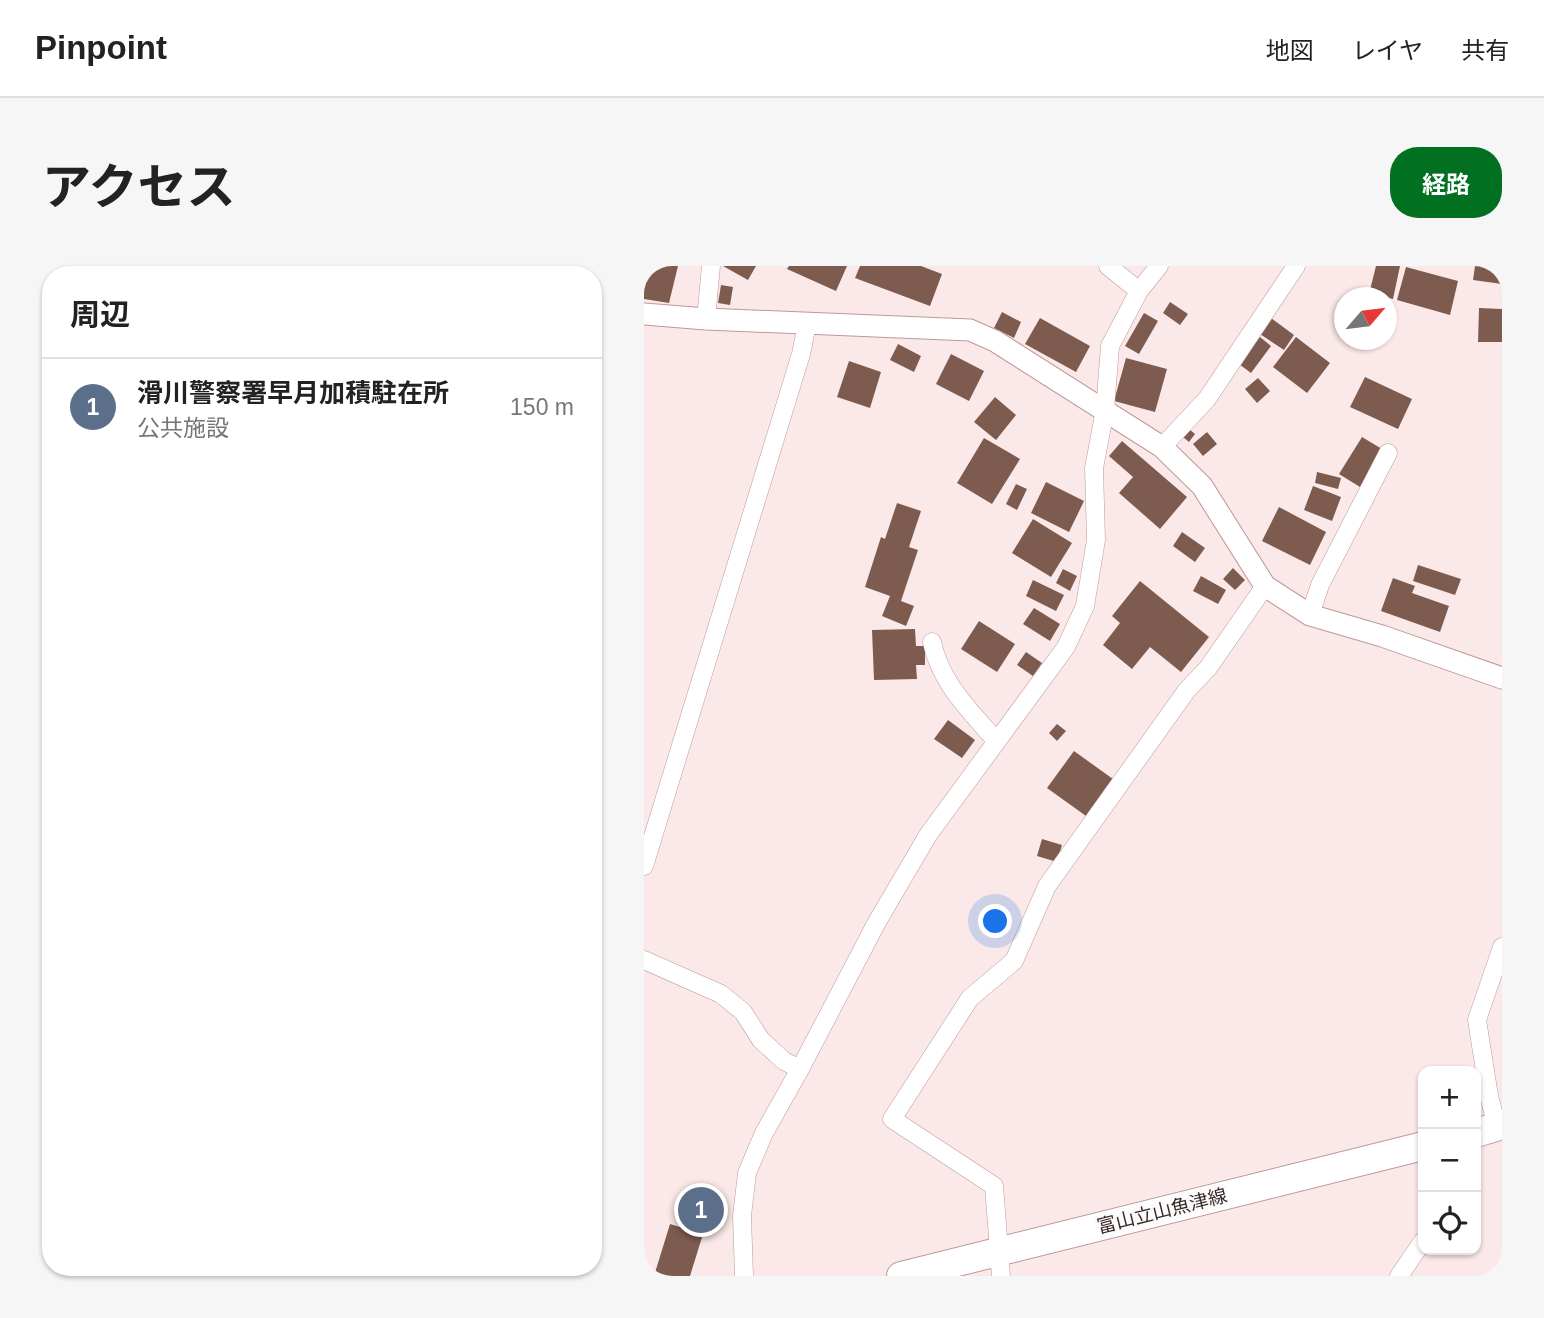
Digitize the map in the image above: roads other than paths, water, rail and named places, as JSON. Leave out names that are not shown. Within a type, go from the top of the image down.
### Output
[{"type":"main road","name":"富山立山魚津線","points":[[901,1276],[1000,1264],[1418,1147]]},
{"type":"street","points":[[706,319],[711,266]]},
{"type":"street","points":[[1108,266],[1139,291]]},
{"type":"street","points":[[744,1276],[742,1216],[747,1173],[764,1133],[877,922],[928,835],[1066,646],[1085,606],[1096,540],[1094,468],[1105,410],[1110,346],[1139,291],[1159,266]]},
{"type":"street","points":[[1161,447],[1207,399],[1296,266]]},
{"type":"street","points":[[644,314],[970,330],[995,341],[1161,447],[1202,486],[1265,586],[1310,615],[1382,636],[1502,678]]},
{"type":"street","points":[[644,866],[801,354],[807,324]]},
{"type":"street","points":[[1310,615],[1320,585],[1388,453]]},
{"type":"street","points":[[1000,1264],[995,1186],[892,1119],[970,998],[1014,961],[1048,886],[1187,690],[1208,668],[1265,586]]},
{"type":"street","points":[[932,642],[936,659],[950,687],[996,741]]},
{"type":"street","points":[[1492,1128],[1477,1020],[1502,947]]},
{"type":"street","points":[[644,960],[720,994],[743,1012],[761,1040],[784,1061],[800,1069]]},
{"type":"street","points":[[1399,1276],[1418,1248]]},
{"type":"place","name":"滑川警察署早月加積駐在所","points":[[701,1210]]}]
